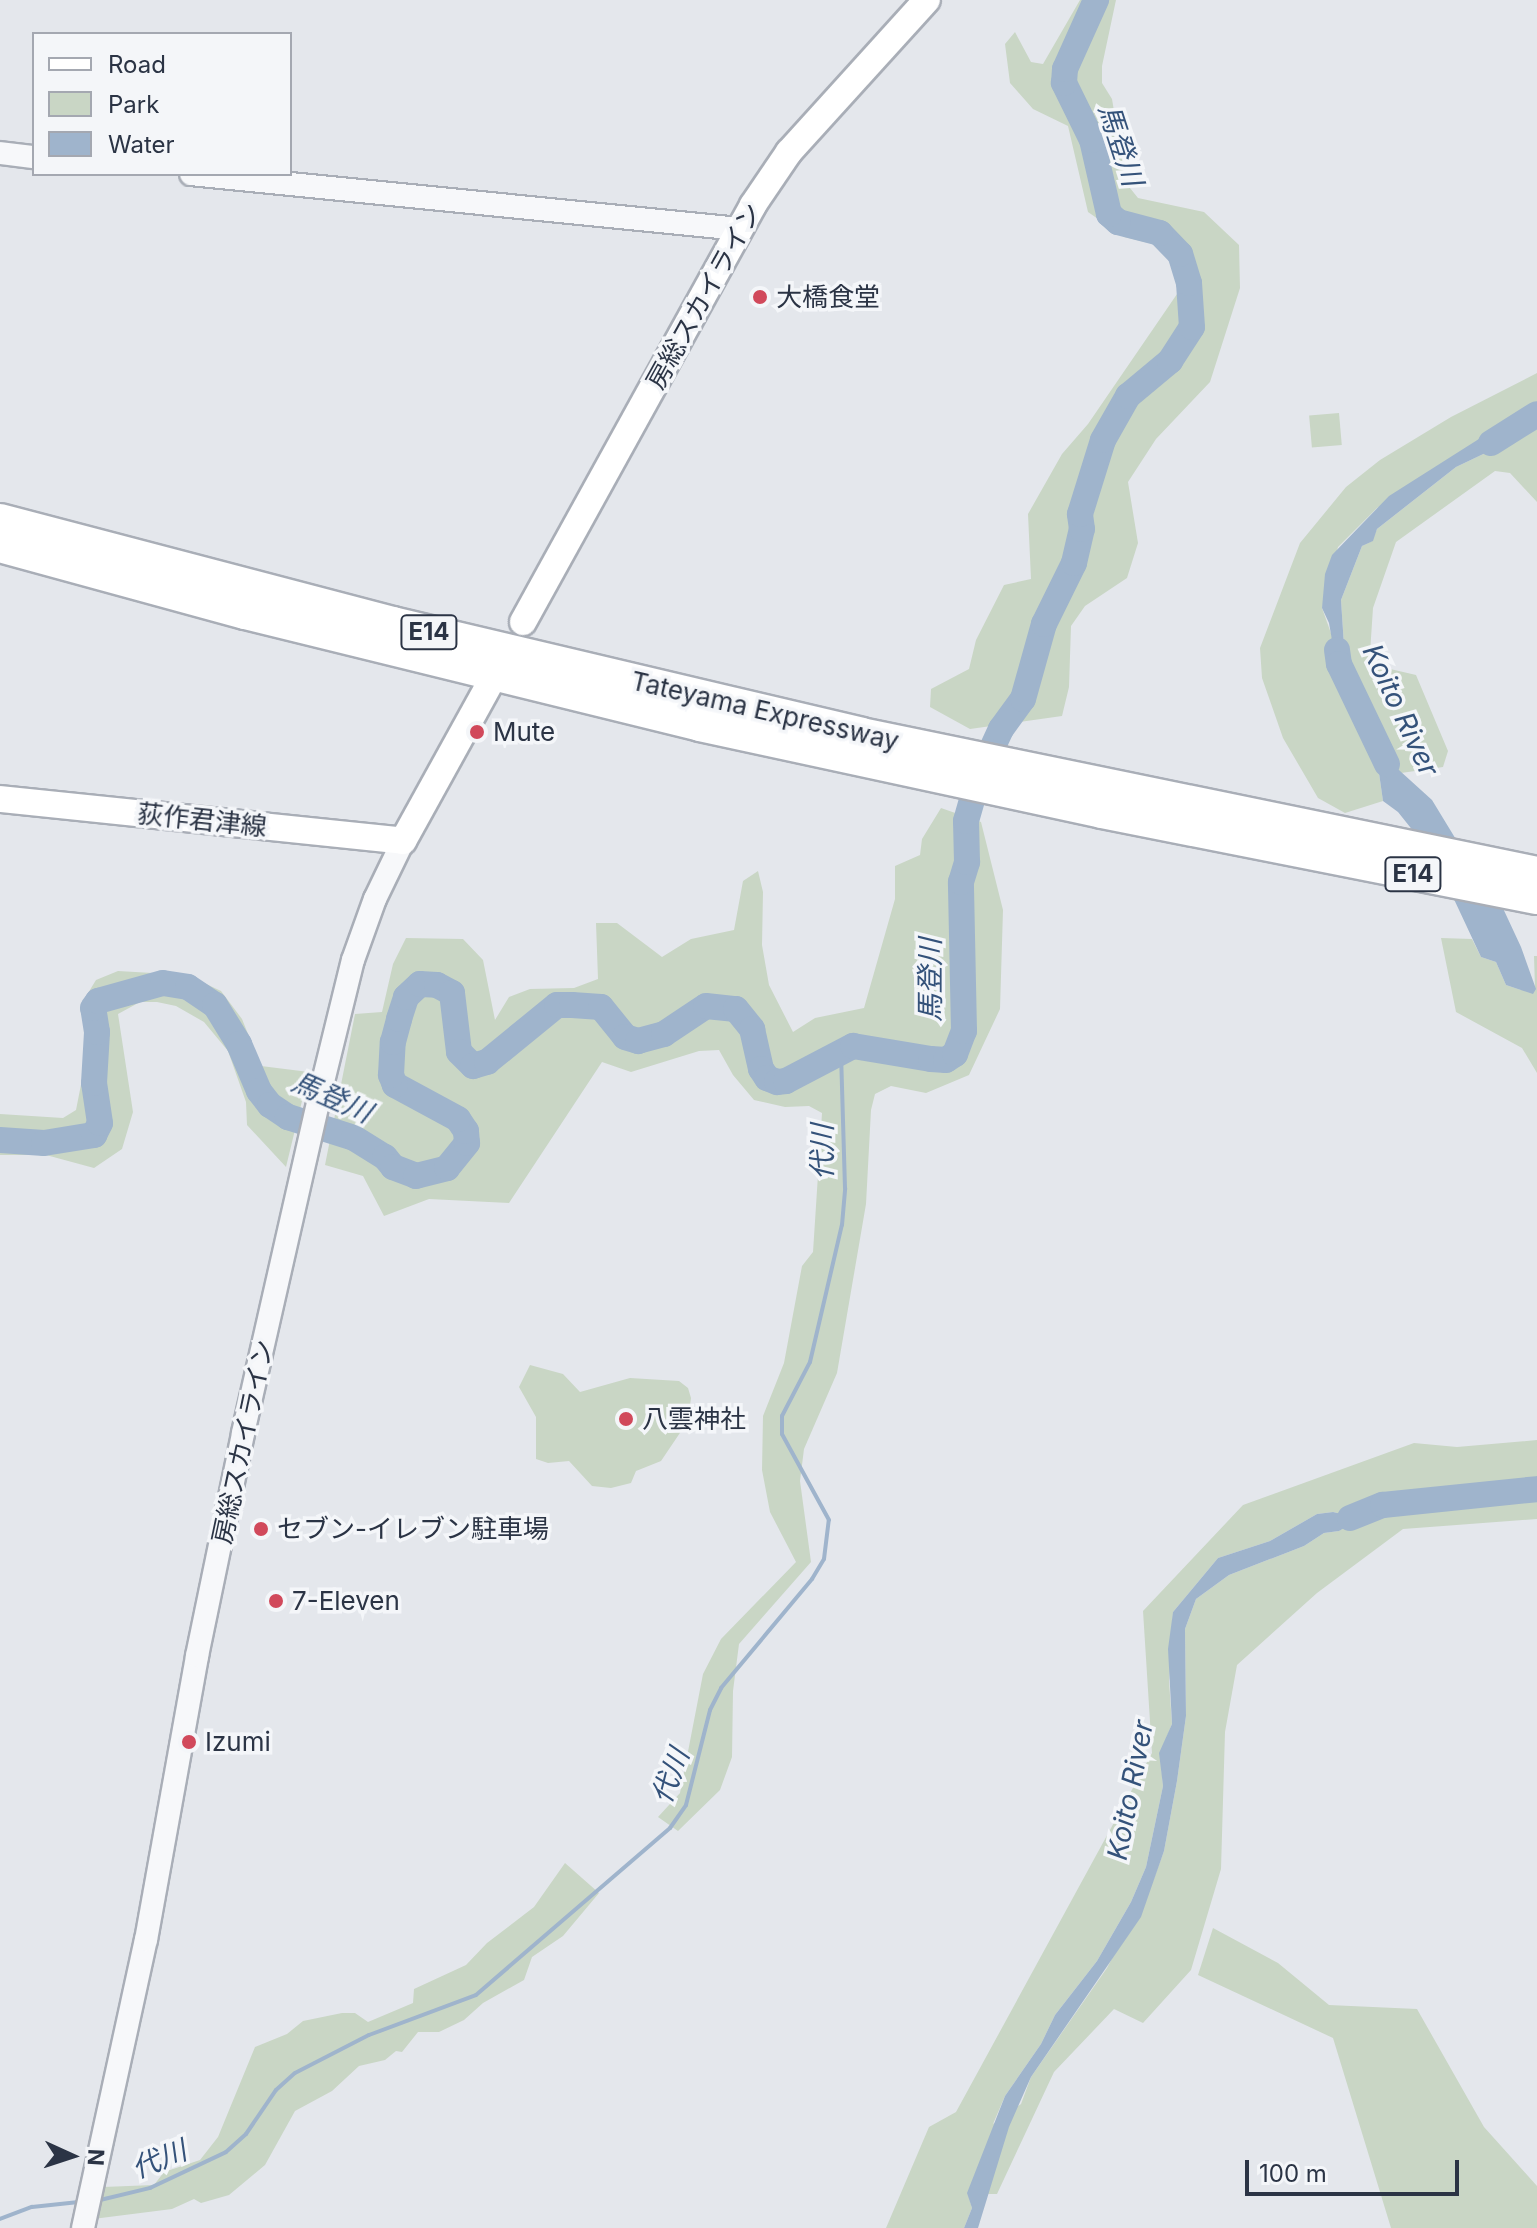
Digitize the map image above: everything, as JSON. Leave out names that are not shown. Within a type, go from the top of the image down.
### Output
[{"type":"highway","name":"Tateyama Expressway","points":[[0,520],[859,747]]},
{"type":"highway","name":"Tateyama Expressway","points":[[0,546],[275,620],[859,747],[1291,836],[1537,873]]},
{"type":"highway","name":"Tateyama Expressway","points":[[1291,836],[1537,898]]},
{"type":"main road","name":"房総スカイライン","points":[[523,622],[739,229],[789,152],[927,0]]},
{"type":"main road","name":"房総スカイライン","points":[[403,841],[489,685]]},
{"type":"main road","name":"荻作君津線","points":[[0,799],[403,841]]},
{"type":"street","points":[[0,153],[32,157]]},
{"type":"street","points":[[211,176],[739,229]]},
{"type":"street","name":"房総スカイライン","points":[[86,2211],[146,1940],[197,1656],[240,1448],[319,1098],[353,960],[375,899],[403,841]]},
{"type":"green space","points":[[1080,0],[1116,0],[1102,66],[1102,83],[1112,99],[1126,183],[1138,198],[1204,212],[1239,245],[1240,288],[1210,382],[1156,439],[1128,482],[1138,543],[1127,578],[1085,606],[1071,626],[1069,687],[1062,716],[970,729],[930,707],[931,689],[969,669],[976,640],[1004,585],[1031,579],[1028,514],[1062,454],[1088,424],[1188,278],[1170,248],[1124,237],[1088,212],[1068,126],[1033,109],[1010,83],[1005,44],[1015,32],[1031,62],[1043,64]]},
{"type":"green space","points":[[1537,373],[1537,502],[1510,473],[1495,471],[1396,542],[1373,608],[1370,653],[1386,668],[1416,675],[1448,751],[1443,767],[1401,773],[1389,761],[1372,733],[1372,758],[1379,773],[1383,801],[1345,813],[1318,798],[1283,738],[1262,678],[1260,648],[1300,543],[1346,487],[1380,460],[1451,417]],"holes":[[[1475,444],[1498,447],[1456,467],[1377,529],[1372,541],[1362,546],[1341,600],[1344,646],[1351,677],[1348,681],[1322,608],[1338,547],[1377,508]]]},
{"type":"green space","points":[[1339,413],[1342,445],[1312,447],[1309,416]]},
{"type":"green space","points":[[941,808],[981,822],[1003,910],[1000,1009],[969,1075],[926,1093],[891,1086],[875,1094],[871,1110],[866,1204],[837,1373],[804,1449],[800,1481],[811,1562],[739,1644],[733,1691],[732,1757],[720,1790],[678,1831],[658,1817],[680,1793],[703,1674],[721,1639],[796,1562],[770,1512],[762,1470],[763,1416],[784,1363],[802,1266],[813,1252],[822,1113],[809,1106],[785,1107],[754,1100],[733,1075],[719,1050],[699,1051],[631,1072],[602,1062],[509,1203],[429,1199],[384,1216],[363,1176],[325,1165],[355,1014],[382,1012],[393,964],[406,938],[463,939],[483,960],[495,1020],[509,997],[530,989],[574,988],[598,979],[596,923],[617,923],[662,957],[691,939],[734,930],[743,881],[758,871],[763,892],[762,945],[769,985],[793,1032],[815,1018],[864,1008],[895,899],[895,866],[920,855],[922,839]]},
{"type":"green space","points":[[1441,938],[1472,939],[1481,957],[1496,962],[1506,985],[1521,990],[1535,988],[1534,956],[1537,956],[1537,1073],[1522,1048],[1456,1012]]},
{"type":"green space","points":[[118,971],[187,975],[221,991],[242,1019],[261,1066],[309,1072],[286,1167],[247,1125],[246,1102],[228,1051],[204,1022],[176,1006],[157,1002],[140,1002],[118,1014],[133,1112],[122,1149],[94,1168],[46,1155],[0,1155],[0,1114],[63,1118],[76,1110],[88,1049],[85,998],[96,980]]},
{"type":"green space","points":[[530,1365],[563,1374],[580,1392],[630,1378],[679,1381],[688,1388],[691,1398],[688,1421],[661,1461],[636,1471],[631,1483],[611,1488],[592,1486],[569,1461],[548,1463],[536,1459],[536,1417],[519,1387]]},
{"type":"green space","points":[[1537,1440],[1537,1519],[1403,1529],[1317,1593],[1237,1665],[1225,1732],[1221,1869],[1191,1970],[1143,2023],[1114,2009],[1054,2072],[997,2194],[968,2194],[972,2208],[964,2228],[886,2228],[929,2127],[956,2112],[1152,1753],[1143,1611],[1243,1505],[1414,1443],[1457,1447]],"holes":[[[1333,1512],[1346,1515],[1346,1526],[1339,1531],[1324,1533],[1304,1546],[1229,1575],[1196,1599],[1185,1629],[1186,1716],[1177,1781],[1164,1851],[1153,1881],[1107,1968],[1031,2077],[1021,2104],[993,2124],[1005,2096],[1041,2044],[1055,2015],[1097,1961],[1131,1902],[1146,1867],[1163,1786],[1160,1753],[1172,1724],[1169,1681],[1173,1612],[1218,1558],[1270,1541],[1317,1514]]]},
{"type":"green space","points":[[565,1863],[599,1893],[563,1936],[532,1957],[524,1980],[483,2003],[464,2020],[439,2032],[418,2032],[402,2052],[396,2051],[385,2060],[359,2066],[332,2091],[295,2111],[265,2165],[229,2195],[201,2203],[194,2199],[172,2209],[93,2219],[103,2187],[154,2185],[164,2172],[200,2160],[218,2137],[255,2047],[287,2034],[303,2021],[355,2013],[368,2022],[413,2003],[414,1989],[466,1965],[487,1943],[534,1907]]},
{"type":"green space","points":[[1213,1928],[1278,1963],[1329,2005],[1417,2009],[1484,2127],[1537,2186],[1537,2228],[1391,2228],[1333,2038],[1198,1975]]},
{"type":"water","points":[[1512,418],[1520,424],[1498,447],[1456,467],[1377,529],[1373,541],[1362,546],[1341,600],[1344,646],[1352,677],[1347,681],[1337,669],[1329,623],[1322,608],[1325,574],[1332,555],[1389,496]]},
{"type":"water","points":[[1372,732],[1389,761],[1432,800],[1460,846],[1418,837],[1398,812],[1383,801],[1379,773],[1372,759]]},
{"type":"water","points":[[1452,895],[1501,904],[1536,989],[1533,994],[1506,985],[1496,962],[1481,957]]},
{"type":"water","points":[[1383,1505],[1339,1531],[1324,1533],[1304,1546],[1229,1575],[1196,1599],[1185,1629],[1186,1716],[1177,1781],[1164,1851],[1141,1917],[1031,2077],[1009,2127],[978,2228],[964,2228],[972,2208],[967,2193],[1005,2096],[1041,2044],[1055,2015],[1097,1961],[1131,1902],[1146,1867],[1163,1786],[1159,1753],[1172,1724],[1168,1649],[1173,1612],[1218,1558],[1270,1541],[1317,1514],[1333,1512],[1346,1515]]},
{"type":"waterway","name":"馬登川","points":[[0,1140],[44,1143],[94,1135],[100,1123],[94,1083],[97,1032],[93,1008],[98,1001],[163,983],[188,987],[215,1005],[239,1044],[259,1091],[270,1105],[288,1117],[354,1138],[385,1157],[393,1167],[416,1176],[447,1168],[467,1143],[466,1131],[458,1119],[395,1085],[391,1075],[393,1042],[406,997],[420,984],[437,985],[452,993],[459,1052],[473,1066],[487,1062],[557,1005],[601,1007],[625,1037],[638,1041],[664,1034],[706,1006],[736,1009],[752,1029],[761,1069],[767,1078],[777,1082],[786,1081],[853,1046],[931,1059],[946,1060],[955,1054],[964,1031],[961,882],[967,862],[966,821],[978,779],[1001,729],[1023,699],[1044,624],[1074,563],[1082,529],[1080,514],[1103,440],[1128,396],[1170,361],[1192,327],[1189,283],[1180,254],[1160,233],[1118,222],[1109,214],[1092,140],[1064,83],[1065,69],[1096,0]]},
{"type":"waterway","name":"Koito River","points":[[1491,443],[1537,414]]},
{"type":"waterway","name":"Koito River","points":[[1337,650],[1339,664],[1387,764]]},
{"type":"waterway","name":"代川","points":[[96,2201],[150,2188],[226,2152],[246,2134],[276,2090],[295,2073],[369,2035],[476,1995],[670,1828],[686,1805],[710,1710],[721,1688],[812,1579],[824,1559],[829,1520],[782,1434],[782,1416],[810,1362],[842,1225],[845,1188],[841,1051]]},
{"type":"waterway","name":"Koito River","points":[[1350,1518],[1383,1505],[1537,1489]]},
{"type":"waterway","name":"代川","points":[[0,2219],[32,2207],[79,2202]]},
{"type":"place","name":"大橋食堂","points":[[760,297]]},
{"type":"place","name":"Mute","points":[[477,732]]},
{"type":"place","name":"八雲神社","points":[[626,1419]]},
{"type":"place","name":"セブン-イレブン駐車場","points":[[261,1529]]},
{"type":"place","name":"7-Eleven","points":[[276,1601]]},
{"type":"place","name":"Izumi","points":[[189,1742]]}]
